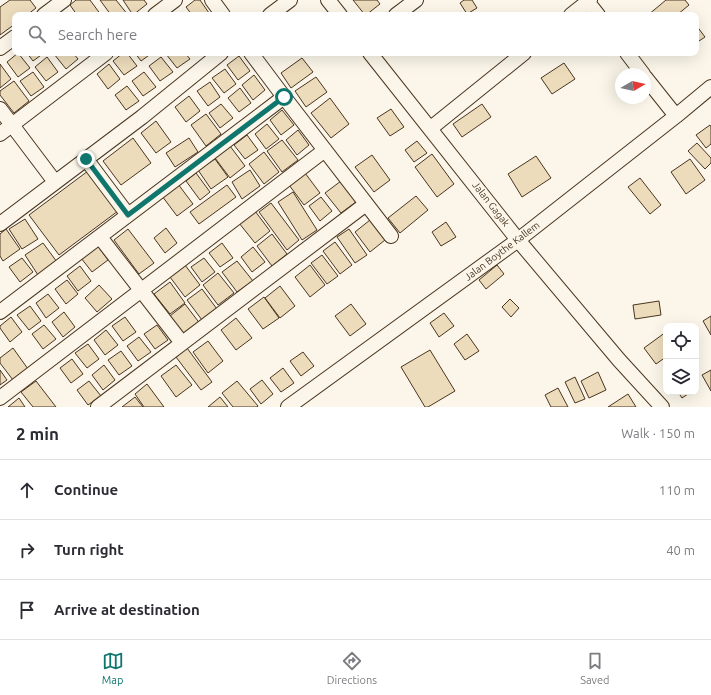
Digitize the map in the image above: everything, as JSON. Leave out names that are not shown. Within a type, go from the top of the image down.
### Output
[{"type":"street","points":[[48,12],[64,0]]},
{"type":"street","points":[[159,12],[175,0]]},
{"type":"street","points":[[212,0],[221,12]]},
{"type":"street","points":[[274,12],[290,0]]},
{"type":"street","points":[[328,0],[338,12]]},
{"type":"street","points":[[400,12],[416,0]]},
{"type":"street","points":[[575,12],[588,1],[596,12]]},
{"type":"street","points":[[0,48],[12,39]]},
{"type":"street","points":[[0,134],[102,56]]},
{"type":"street","points":[[0,224],[142,117],[217,56]]},
{"type":"street","points":[[254,56],[391,236]]},
{"type":"street","name":"Jalan Gagak","points":[[372,56],[431,128],[518,240],[618,360],[662,407]]},
{"type":"street","points":[[431,128],[520,56]]},
{"type":"street","points":[[629,56],[638,68]]},
{"type":"street","points":[[651,85],[676,116]]},
{"type":"street","name":"Jalan Boythe Kallem","points":[[288,407],[518,240],[711,87]]},
{"type":"street","points":[[0,312],[284,97]]},
{"type":"street","points":[[0,109],[55,182]]},
{"type":"street","points":[[0,398],[325,150]]},
{"type":"street","points":[[86,159],[128,215]]},
{"type":"street","points":[[98,407],[366,204]]},
{"type":"street","points":[[100,237],[182,343]]},
{"type":"building","points":[[10,0],[30,0],[36,8],[31,12],[12,12],[12,26],[0,35],[0,7]]},
{"type":"building","points":[[76,0],[90,0],[99,12],[75,12],[70,5]]},
{"type":"building","points":[[100,0],[116,0],[126,12],[109,12]]},
{"type":"building","points":[[123,0],[144,0],[147,4],[137,12],[131,12]]},
{"type":"building","points":[[195,0],[200,0],[208,12],[190,12],[186,7]]},
{"type":"building","points":[[353,0],[377,0],[380,4],[370,12],[363,12]]},
{"type":"building","points":[[464,0],[472,0],[477,8],[470,12],[466,12],[460,3]]},
{"type":"building","points":[[666,0],[685,0],[689,5],[681,12],[652,12]]},
{"type":"building","points":[[699,29],[705,37],[699,41]]},
{"type":"building","points":[[14,56],[20,56],[30,68],[18,77],[7,62]]},
{"type":"building","points":[[29,56],[40,56],[33,61]]},
{"type":"building","points":[[56,56],[76,56],[78,59],[66,69]]},
{"type":"building","points":[[119,56],[129,56],[137,66],[124,75],[113,61]]},
{"type":"building","points":[[137,56],[148,56],[141,61]]},
{"type":"building","points":[[168,56],[188,56],[190,59],[177,68]]},
{"type":"building","points":[[239,56],[250,71],[238,80],[227,65]]},
{"type":"building","points":[[47,57],[58,72],[46,81],[35,67]]},
{"type":"building","points":[[161,57],[173,72],[160,81],[149,66]]},
{"type":"building","points":[[302,58],[313,72],[291,88],[281,73]]},
{"type":"building","points":[[564,63],[575,79],[552,94],[541,78]]},
{"type":"building","points":[[0,64],[11,79],[0,88]]},
{"type":"building","points":[[109,64],[120,79],[108,89],[97,74]]},
{"type":"building","points":[[225,69],[236,84],[224,93],[212,78]]},
{"type":"building","points":[[33,72],[44,87],[31,96],[20,81]]},
{"type":"building","points":[[144,72],[156,87],[143,96],[132,81]]},
{"type":"building","points":[[254,75],[265,90],[253,100],[242,85]]},
{"type":"building","points":[[316,77],[327,92],[306,107],[295,91]]},
{"type":"building","points":[[14,81],[29,101],[14,113],[0,95],[0,91]]},
{"type":"building","points":[[210,82],[220,97],[208,106],[197,91]]},
{"type":"building","points":[[127,86],[139,101],[126,110],[115,95]]},
{"type":"building","points":[[240,88],[251,103],[239,112],[228,98]]},
{"type":"building","points":[[189,96],[200,111],[186,122],[175,107]]},
{"type":"building","points":[[330,98],[349,124],[331,138],[311,113]]},
{"type":"building","points":[[221,104],[233,118],[220,128],[209,113]]},
{"type":"building","points":[[482,104],[491,117],[462,137],[453,124]]},
{"type":"building","points":[[391,109],[404,127],[390,136],[377,118]]},
{"type":"building","points":[[282,110],[294,125],[281,135],[270,120]]},
{"type":"building","points":[[206,114],[221,134],[206,146],[191,125]]},
{"type":"building","points":[[156,121],[171,142],[156,153],[141,133]]},
{"type":"building","points":[[267,124],[279,139],[266,149],[255,134]]},
{"type":"building","points":[[710,125],[711,144],[706,148],[696,135]]},
{"type":"building","points":[[298,130],[309,145],[297,155],[286,140]]},
{"type":"building","points":[[247,135],[258,150],[245,159],[234,145]]},
{"type":"building","points":[[133,138],[151,163],[121,185],[103,161]]},
{"type":"building","points":[[189,138],[198,152],[175,167],[166,153]]},
{"type":"building","points":[[282,140],[298,160],[282,172],[267,151]]},
{"type":"building","points":[[417,141],[427,153],[414,162],[405,150]]},
{"type":"building","points":[[697,143],[711,158],[711,163],[705,169],[688,151]]},
{"type":"building","points":[[230,146],[245,166],[230,178],[215,158]]},
{"type":"building","points":[[264,152],[279,172],[264,184],[249,164]]},
{"type":"building","points":[[432,154],[454,184],[437,197],[415,167]]},
{"type":"building","points":[[372,155],[390,180],[374,192],[355,167]]},
{"type":"building","points":[[536,156],[551,178],[522,197],[508,174]]},
{"type":"building","points":[[215,159],[228,177],[211,189],[198,170]]},
{"type":"building","points":[[690,159],[705,180],[686,194],[671,172]]},
{"type":"building","points":[[250,170],[260,186],[242,199],[232,182]]},
{"type":"building","points":[[88,171],[118,211],[59,255],[29,215]]},
{"type":"building","points":[[196,173],[210,192],[200,200],[186,181]]},
{"type":"building","points":[[305,173],[320,193],[304,205],[289,185]]},
{"type":"building","points":[[640,178],[661,205],[650,214],[628,187]]},
{"type":"building","points":[[341,181],[356,202],[341,213],[325,193]]},
{"type":"building","points":[[178,184],[193,204],[177,216],[162,196]]},
{"type":"building","points":[[227,185],[236,197],[199,224],[190,212]]},
{"type":"building","points":[[293,192],[317,230],[302,240],[278,202]]},
{"type":"building","points":[[416,196],[428,210],[400,233],[388,218]]},
{"type":"building","points":[[321,197],[332,211],[320,221],[309,206]]},
{"type":"building","points":[[271,203],[299,240],[287,250],[259,212]]},
{"type":"building","points":[[255,211],[270,231],[255,243],[239,223]]},
{"type":"building","points":[[25,219],[38,239],[22,249],[9,229]]},
{"type":"building","points":[[370,220],[385,240],[370,252],[355,232]]},
{"type":"building","points":[[446,222],[456,237],[441,246],[432,232]]},
{"type":"building","points":[[166,228],[177,243],[165,253],[154,238]]},
{"type":"building","points":[[6,229],[20,249],[3,261],[0,256],[0,234]]},
{"type":"building","points":[[128,229],[154,263],[139,274],[114,240]]},
{"type":"building","points":[[349,229],[367,255],[355,263],[337,237]]},
{"type":"building","points":[[272,234],[287,254],[272,266],[257,246]]},
{"type":"building","points":[[335,242],[352,265],[340,274],[323,251]]},
{"type":"building","points":[[43,243],[57,262],[38,275],[25,255]]},
{"type":"building","points":[[222,243],[233,258],[220,267],[209,253]]},
{"type":"building","points":[[97,245],[108,260],[92,272],[81,258]]},
{"type":"building","points":[[253,247],[265,262],[252,272],[241,257]]},
{"type":"building","points":[[322,255],[338,276],[327,284],[311,263]]},
{"type":"building","points":[[22,258],[33,272],[20,282],[9,267]]},
{"type":"building","points":[[204,258],[215,272],[202,282],[191,267]]},
{"type":"building","points":[[237,261],[253,281],[237,292],[222,272]]},
{"type":"building","points":[[185,265],[200,285],[185,297],[170,277]]},
{"type":"building","points":[[310,265],[325,285],[310,297],[295,277]]},
{"type":"building","points":[[497,265],[504,274],[486,289],[479,280]]},
{"type":"building","points":[[80,266],[91,281],[78,291],[67,276]]},
{"type":"building","points":[[218,273],[234,293],[218,305],[203,285]]},
{"type":"building","points":[[67,280],[78,294],[66,304],[55,289]]},
{"type":"building","points":[[170,282],[185,303],[170,314],[154,294]]},
{"type":"building","points":[[99,285],[112,299],[97,312],[85,298]]},
{"type":"building","points":[[280,286],[295,306],[280,318],[265,298]]},
{"type":"building","points":[[202,289],[217,309],[202,320],[187,300]]},
{"type":"building","points":[[48,294],[59,308],[46,318],[36,303]]},
{"type":"building","points":[[264,297],[279,318],[263,329],[248,309]]},
{"type":"building","points":[[510,299],[519,308],[511,317],[502,307]]},
{"type":"building","points":[[659,301],[661,315],[635,319],[633,305]]},
{"type":"building","points":[[185,304],[201,325],[185,336],[170,316]]},
{"type":"building","points":[[351,304],[366,324],[350,336],[335,316]]},
{"type":"building","points":[[30,306],[41,321],[29,330],[17,315]]},
{"type":"building","points":[[64,312],[75,327],[63,337],[52,322]]},
{"type":"building","points":[[444,313],[454,326],[439,337],[430,323]]},
{"type":"building","points":[[711,316],[711,335],[703,321]]},
{"type":"building","points":[[11,317],[22,332],[10,342],[0,326]]},
{"type":"building","points":[[125,317],[136,332],[123,341],[112,326]]},
{"type":"building","points":[[236,318],[252,338],[236,350],[221,330]]},
{"type":"building","points":[[44,325],[56,339],[43,349],[32,334]]},
{"type":"building","points":[[157,325],[168,340],[155,349],[144,334]]},
{"type":"building","points":[[106,330],[118,345],[105,355],[94,340]]},
{"type":"building","points":[[467,334],[479,351],[465,360],[454,344]]},
{"type":"building","points":[[663,334],[663,359],[656,364],[644,348]]},
{"type":"building","points":[[139,337],[151,352],[138,361],[127,346]]},
{"type":"building","points":[[208,341],[223,361],[208,373],[193,352]]},
{"type":"building","points":[[88,344],[99,359],[87,368],[75,353]]},
{"type":"building","points":[[13,348],[28,369],[13,380],[0,363],[0,358]]},
{"type":"building","points":[[187,348],[212,382],[201,390],[176,357]]},
{"type":"building","points":[[430,350],[455,391],[428,407],[425,407],[401,367]]},
{"type":"building","points":[[121,351],[132,366],[119,375],[108,360]]},
{"type":"building","points":[[303,352],[314,366],[301,376],[290,361]]},
{"type":"building","points":[[72,359],[83,374],[71,383],[60,368]]},
{"type":"building","points":[[104,365],[115,380],[103,390],[92,375]]},
{"type":"building","points":[[176,365],[192,385],[176,397],[161,376]]},
{"type":"building","points":[[283,368],[294,383],[281,392],[270,378]]},
{"type":"building","points":[[0,370],[7,380],[0,385]]},
{"type":"building","points":[[711,370],[711,391],[702,375]]},
{"type":"building","points":[[598,372],[606,390],[589,398],[581,381]]},
{"type":"building","points":[[575,377],[585,399],[575,403],[565,382]]},
{"type":"building","points":[[262,380],[273,394],[261,404],[250,389]]},
{"type":"building","points":[[36,381],[56,407],[33,407],[21,392]]},
{"type":"building","points":[[89,381],[101,396],[88,405],[77,390]]},
{"type":"building","points":[[237,381],[258,406],[257,407],[233,407],[222,393]]},
{"type":"building","points":[[147,384],[164,407],[144,407],[135,394]]},
{"type":"building","points":[[558,388],[568,407],[551,407],[545,395]]},
{"type":"building","points":[[628,394],[636,407],[608,407]]},
{"type":"building","points":[[135,397],[143,407],[122,407]]},
{"type":"building","points":[[220,397],[228,407],[208,407]]},
{"type":"building","points":[[19,398],[25,407],[8,407]]},
{"type":"route","points":[[86,159],[128,215],[284,97]]}]
